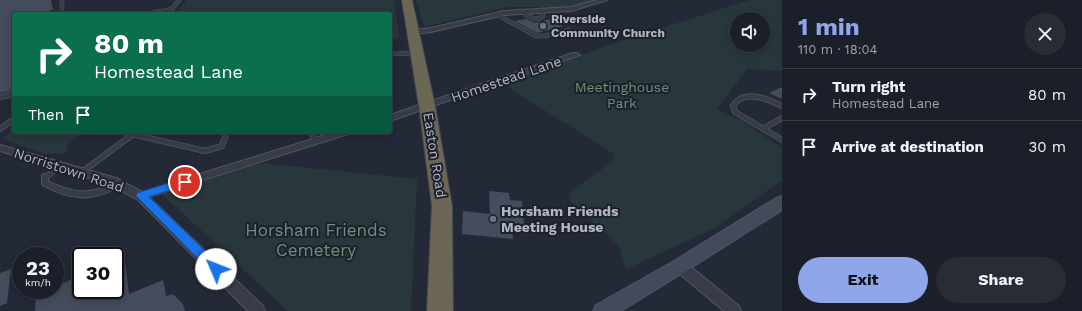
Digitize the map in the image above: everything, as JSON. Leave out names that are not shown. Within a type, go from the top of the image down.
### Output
[{"type":"highway","name":"Easton Road","points":[[406,0],[427,106],[442,206],[440,311]]},
{"type":"street","points":[[413,32],[432,30],[496,14],[521,11],[571,9],[604,0]]},
{"type":"street","name":"Homestead Lane","points":[[392,117],[576,55]]},
{"type":"street","points":[[141,196],[339,134]]},
{"type":"street","name":"Norristown Road","points":[[0,148],[118,184],[141,196],[258,311]]},
{"type":"street","points":[[603,311],[779,207]]},
{"type":"street","points":[[680,266],[734,311]]},
{"type":"lane","points":[[62,0],[62,12]]},
{"type":"lane","points":[[170,12],[179,0]]},
{"type":"lane","points":[[158,12],[172,9]]},
{"type":"lane","points":[[496,14],[536,36],[544,36],[569,30]]},
{"type":"lane","points":[[392,54],[417,53]]},
{"type":"lane","points":[[0,97],[12,94]]},
{"type":"lane","points":[[782,106],[754,96],[744,97],[734,102],[733,106],[735,112],[782,140]]},
{"type":"lane","points":[[764,128],[782,118]]},
{"type":"lane","points":[[0,129],[12,120]]},
{"type":"lane","points":[[776,136],[782,133]]},
{"type":"lane","points":[[129,134],[205,150],[222,146],[226,134]]},
{"type":"lane","points":[[311,134],[316,141]]},
{"type":"lane","points":[[82,172],[132,135]]},
{"type":"lane","points":[[60,166],[45,177],[45,182],[71,194],[84,194],[109,189],[118,184]]},
{"type":"green space","points":[[187,0],[394,0],[399,38],[392,40],[392,12],[177,12]]},
{"type":"green space","points":[[416,0],[595,0],[569,7],[507,7],[424,27]]},
{"type":"green space","name":"Meetinghouse Park","points":[[750,0],[782,0],[782,71],[747,69],[717,109],[744,122],[782,148],[782,180],[715,228],[626,269],[619,246],[569,200],[571,191],[613,161],[614,154],[503,84],[620,41]]},
{"type":"green space","points":[[12,130],[12,134],[81,134],[68,145],[65,154],[45,154],[3,139]]},
{"type":"green space","name":"Horsham Friends Cemetery","points":[[260,163],[417,179],[411,311],[288,311],[162,194]]},
{"type":"building","points":[[0,0],[51,0],[53,10],[50,10],[50,12],[12,12],[12,90],[0,93]]},
{"type":"building","name":"Riverside Community Church","points":[[526,19],[536,23],[550,19],[563,26],[537,33],[515,21]]},
{"type":"building","points":[[782,87],[782,99],[769,93]]},
{"type":"building","name":"Horsham Friends Meeting House","points":[[489,191],[509,193],[510,200],[522,201],[524,225],[515,224],[516,231],[512,230],[513,239],[462,234],[463,211],[490,214]]},
{"type":"building","points":[[124,260],[129,294],[163,280],[166,296],[173,294],[183,304],[185,311],[35,311],[36,299],[64,299],[64,283],[72,279],[72,299],[124,299]]},
{"type":"building","points":[[11,269],[7,303],[0,306],[0,273]]},
{"type":"place","name":"Riverside Community Church","points":[[543,26]]},
{"type":"place","name":"Horsham Friends Meeting House","points":[[493,219]]},
{"type":"route","points":[[185,182],[141,196],[216,269]]}]
